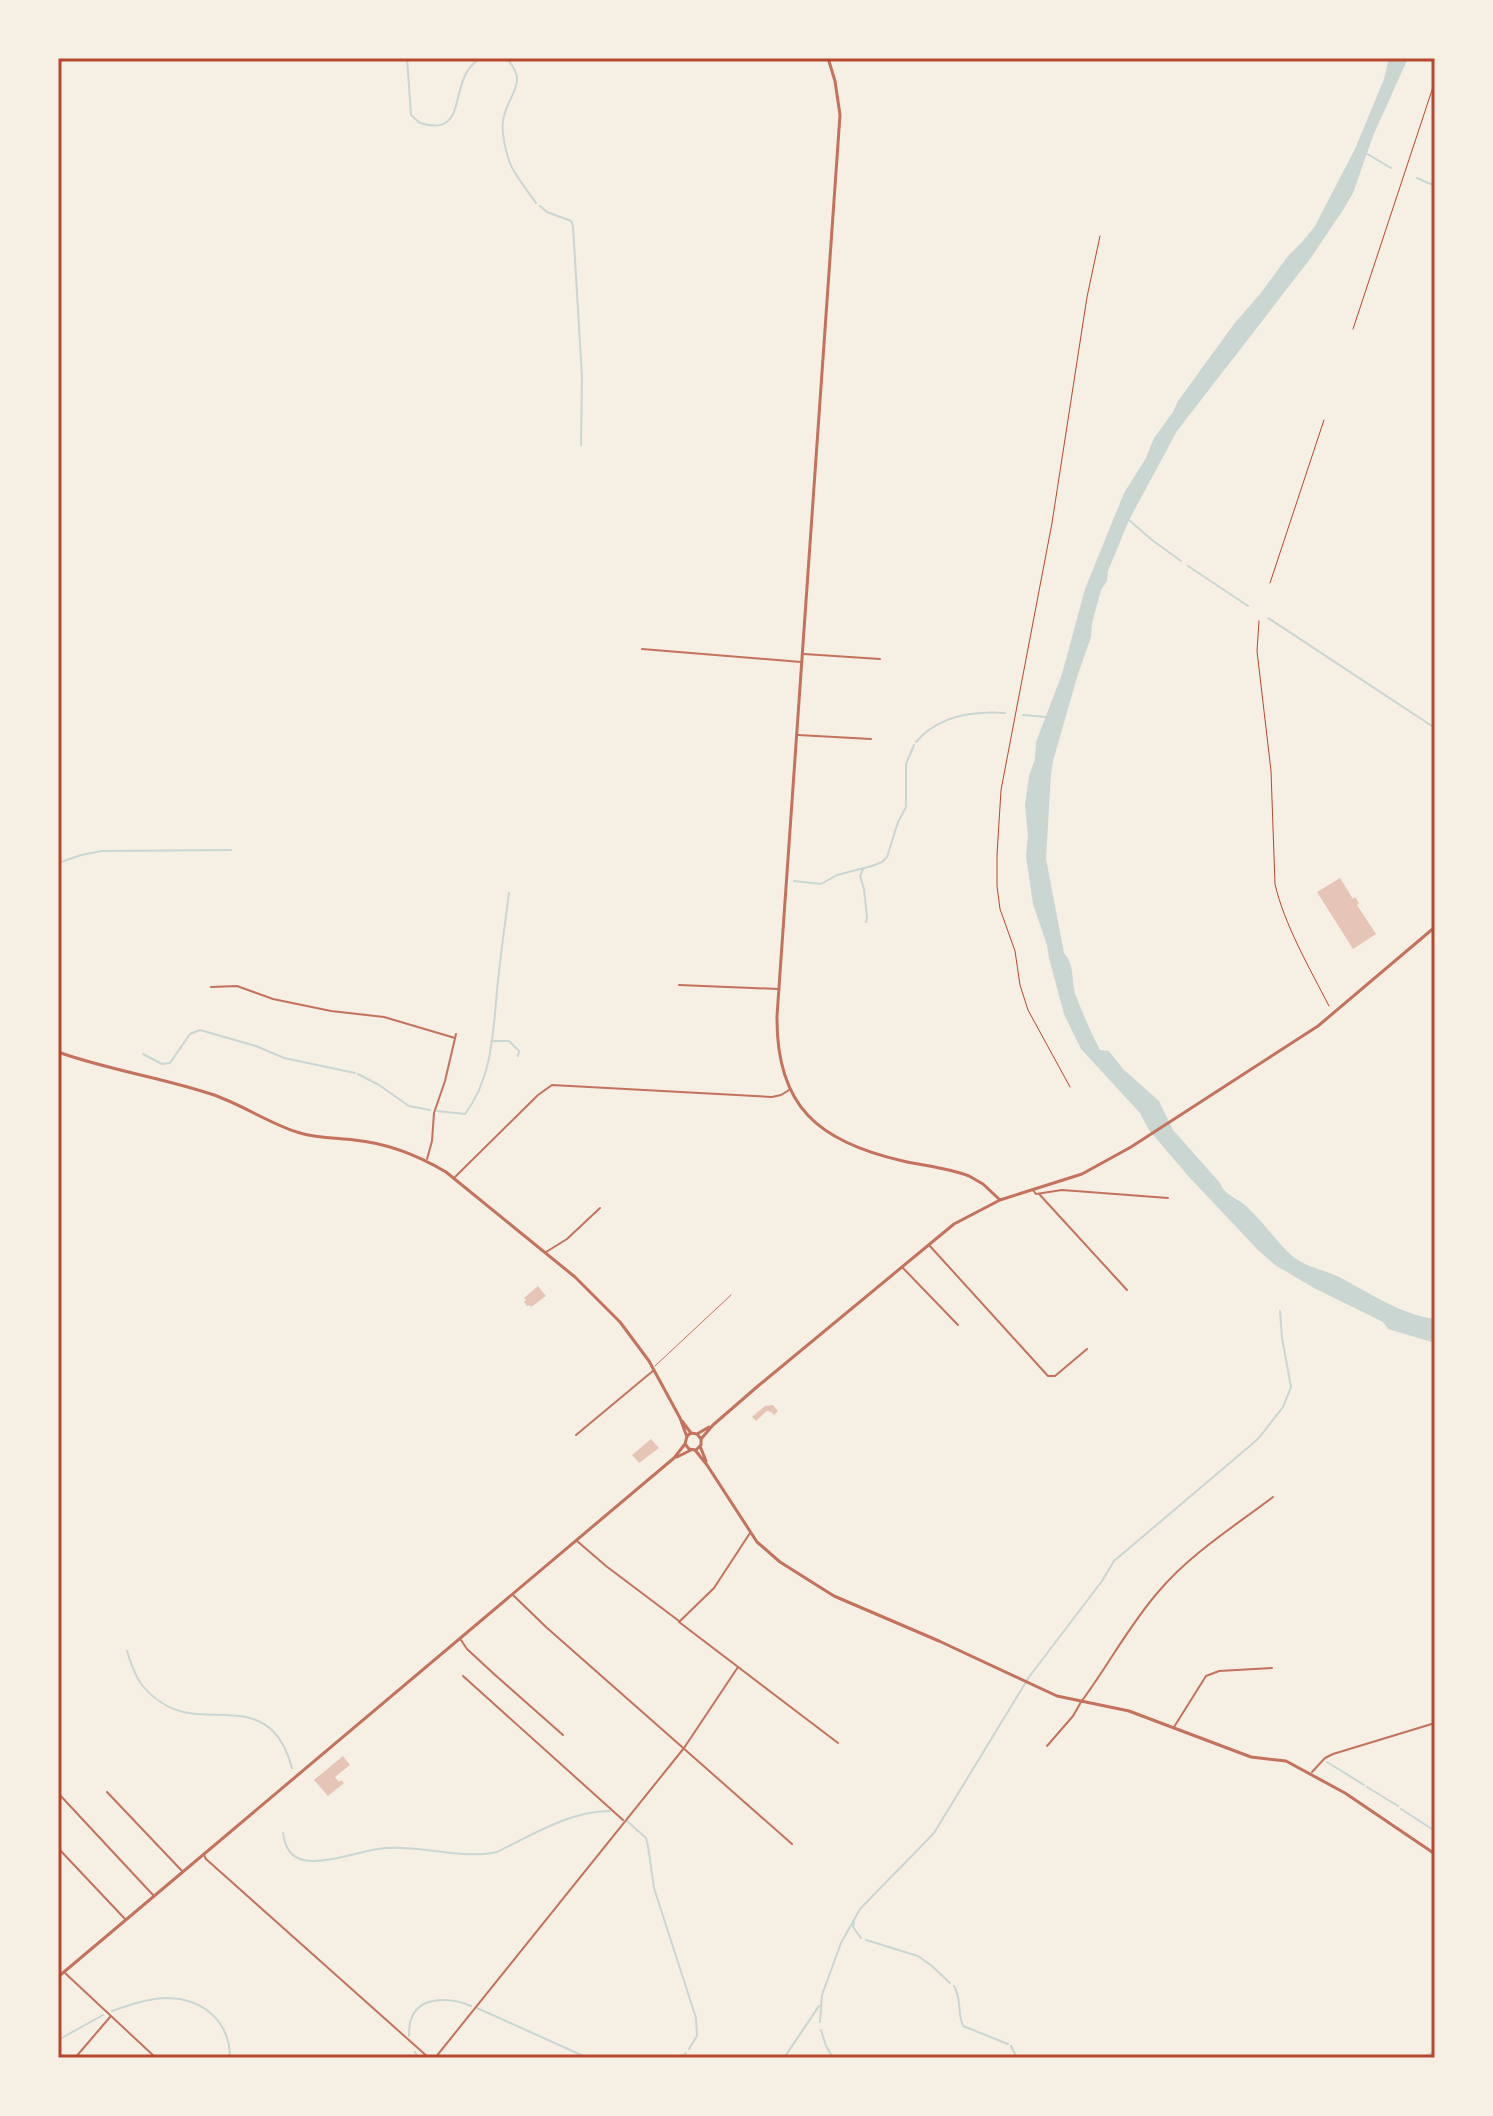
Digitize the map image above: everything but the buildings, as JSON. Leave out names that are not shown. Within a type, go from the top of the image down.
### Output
[{"type":"street","points":[[828,58],[840,115],[779,989],[778,1048],[790,1089],[812,1120],[831,1134],[851,1146],[962,1173],[983,1184],[1000,1200]]},
{"type":"street","points":[[642,649],[802,662]]},
{"type":"street","points":[[802,654],[880,659]]},
{"type":"street","points":[[797,735],[871,739]]},
{"type":"street","points":[[707,1465],[700,1446],[701,1439],[713,1425],[929,1244],[969,1215],[1000,1200],[1082,1174],[1131,1147],[1294,1042],[1339,1009],[1435,927]]},
{"type":"street","points":[[679,985],[779,989]]},
{"type":"street","points":[[211,987],[237,986],[273,999],[331,1011],[384,1017],[455,1036],[434,1113],[432,1141],[426,1161]]},
{"type":"street","points":[[58,1052],[224,1098],[303,1134],[369,1142],[426,1161],[455,1178],[546,1252],[620,1322],[654,1368],[689,1435]]},
{"type":"street","points":[[455,1178],[538,1095],[552,1085],[772,1097],[790,1089]]},
{"type":"street","points":[[1033,1190],[1127,1290]]},
{"type":"street","points":[[1039,1194],[1062,1190],[1168,1198]]},
{"type":"street","points":[[546,1252],[567,1239],[600,1208]]},
{"type":"street","points":[[929,1244],[1048,1376],[1055,1376],[1087,1349]]},
{"type":"street","points":[[901,1266],[958,1325]]},
{"type":"street","points":[[576,1435],[654,1368]]},
{"type":"street","points":[[689,1435],[713,1425]]},
{"type":"street","points":[[697,1434],[701,1439]]},
{"type":"street","points":[[58,1977],[674,1458],[689,1435]]},
{"type":"street","points":[[685,1444],[707,1465],[750,1533],[764,1549],[834,1596],[1057,1696],[1115,1707],[1251,1757],[1286,1761],[1345,1793],[1435,1854]]},
{"type":"street","points":[[674,1458],[700,1446]]},
{"type":"street","points":[[1047,1746],[1073,1716],[1158,1591],[1211,1544],[1273,1497]]},
{"type":"street","points":[[679,1622],[714,1588],[750,1533]]},
{"type":"street","points":[[576,1540],[838,1743]]},
{"type":"street","points":[[512,1594],[792,1844]]},
{"type":"street","points":[[460,1639],[467,1649],[563,1735]]},
{"type":"street","points":[[435,2058],[684,1748],[738,1667]]},
{"type":"street","points":[[1174,1728],[1206,1676],[1219,1671],[1272,1668]]},
{"type":"street","points":[[463,1676],[624,1821]]},
{"type":"street","points":[[1311,1773],[1333,1754],[1435,1723]]},
{"type":"street","points":[[107,1792],[183,1872]]},
{"type":"street","points":[[58,1793],[154,1896]]},
{"type":"street","points":[[58,1848],[126,1920]]},
{"type":"street","points":[[204,1854],[429,2058]]},
{"type":"street","points":[[64,1972],[156,2058]]},
{"type":"street","points":[[75,2058],[110,2016]]},
{"type":"lane","points":[[654,1368],[731,1295]]},
{"type":"path","points":[[1353,329],[1435,81]]},
{"type":"path","points":[[1070,1087],[1033,1022],[1023,997],[1015,951],[999,900],[997,845],[1001,790],[1052,523],[1087,297],[1100,236]]},
{"type":"path","points":[[1270,583],[1324,420]]},
{"type":"path","points":[[1259,621],[1257,651],[1271,771],[1275,884],[1278,898],[1329,1006]]},
{"type":"shaded area","points":[[1389,58],[1408,58],[1373,136],[1353,193],[1310,259],[1177,431],[1129,520],[1101,590],[1091,637],[1053,761],[1046,859],[1064,953],[1071,968],[1076,996],[1100,1050],[1109,1051],[1123,1069],[1159,1101],[1173,1130],[1225,1191],[1247,1207],[1289,1253],[1300,1262],[1339,1277],[1397,1308],[1435,1319],[1435,1343],[1388,1329],[1383,1322],[1275,1265],[1190,1178],[1149,1130],[1140,1113],[1081,1049],[1064,1014],[1033,904],[1026,856],[1028,835],[1025,805],[1036,742],[1062,674],[1085,589],[1124,493],[1178,401],[1234,324],[1315,226],[1355,149],[1384,79]]},
{"type":"waterway","points":[[407,58],[411,115],[420,123],[436,126],[451,118],[466,74],[481,58]]},
{"type":"waterway","points":[[506,58],[513,66],[517,81],[503,120],[505,145],[512,167],[536,203]]},
{"type":"waterway","points":[[1364,152],[1391,168]]},
{"type":"waterway","points":[[1417,178],[1435,186]]},
{"type":"waterway","points":[[540,206],[571,221],[573,226],[582,377],[581,445]]},
{"type":"waterway","points":[[1129,520],[1181,561]]},
{"type":"waterway","points":[[1188,566],[1248,606]]},
{"type":"waterway","points":[[1268,618],[1435,728]]},
{"type":"waterway","points":[[916,742],[935,726],[957,717],[1005,713]]},
{"type":"waterway","points":[[1023,715],[1046,717]]},
{"type":"waterway","points":[[794,881],[821,884],[837,875],[882,862],[887,857],[906,807],[906,764],[914,745]]},
{"type":"waterway","points":[[58,863],[102,851],[231,850]]},
{"type":"waterway","points":[[863,869],[860,876],[866,922]]},
{"type":"waterway","points":[[437,1111],[465,1114],[482,1084],[493,1033],[509,893]]},
{"type":"waterway","points":[[143,1054],[162,1064],[170,1063],[190,1034],[200,1030],[256,1046],[284,1058],[355,1073]]},
{"type":"waterway","points":[[493,1041],[509,1041],[519,1051],[518,1056]]},
{"type":"waterway","points":[[358,1074],[409,1106],[430,1110]]},
{"type":"waterway","points":[[820,2022],[822,1995],[841,1943],[860,1909],[934,1833],[1029,1677],[1114,1561],[1258,1439],[1283,1407],[1291,1387],[1280,1311]]},
{"type":"waterway","points":[[127,1651],[139,1681],[160,1702],[183,1712],[240,1716],[262,1723],[279,1738],[292,1768]]},
{"type":"waterway","points":[[1327,1762],[1364,1785]]},
{"type":"waterway","points":[[1367,1787],[1398,1806]]},
{"type":"waterway","points":[[1401,1809],[1435,1831]]},
{"type":"waterway","points":[[283,1833],[292,1854],[299,1859],[313,1861],[385,1848],[484,1854],[497,1852],[566,1819],[610,1811]]},
{"type":"waterway","points":[[627,1821],[646,1838],[654,1888],[696,2018],[697,2036],[689,2049]]},
{"type":"waterway","points":[[854,1922],[853,1927],[861,1938]]},
{"type":"waterway","points":[[866,1940],[918,1956],[950,1983]]},
{"type":"waterway","points":[[954,1986],[963,2026],[1008,2044]]},
{"type":"waterway","points":[[112,2011],[161,1998],[193,2003],[220,2023],[229,2045],[230,2058]]},
{"type":"waterway","points":[[409,2036],[412,2017],[422,2005],[447,2000],[471,2006]]},
{"type":"waterway","points":[[784,2058],[819,2006]]},
{"type":"waterway","points":[[477,2008],[588,2058]]},
{"type":"waterway","points":[[58,2040],[103,2015]]},
{"type":"waterway","points":[[821,2030],[833,2058]]},
{"type":"waterway","points":[[1011,2046],[1017,2058]]},
{"type":"waterway","points":[[1423,2058],[1435,2051]]},
{"type":"waterway","points":[[415,2052],[418,2058]]},
{"type":"waterway","points":[[681,2058],[686,2053]]}]
